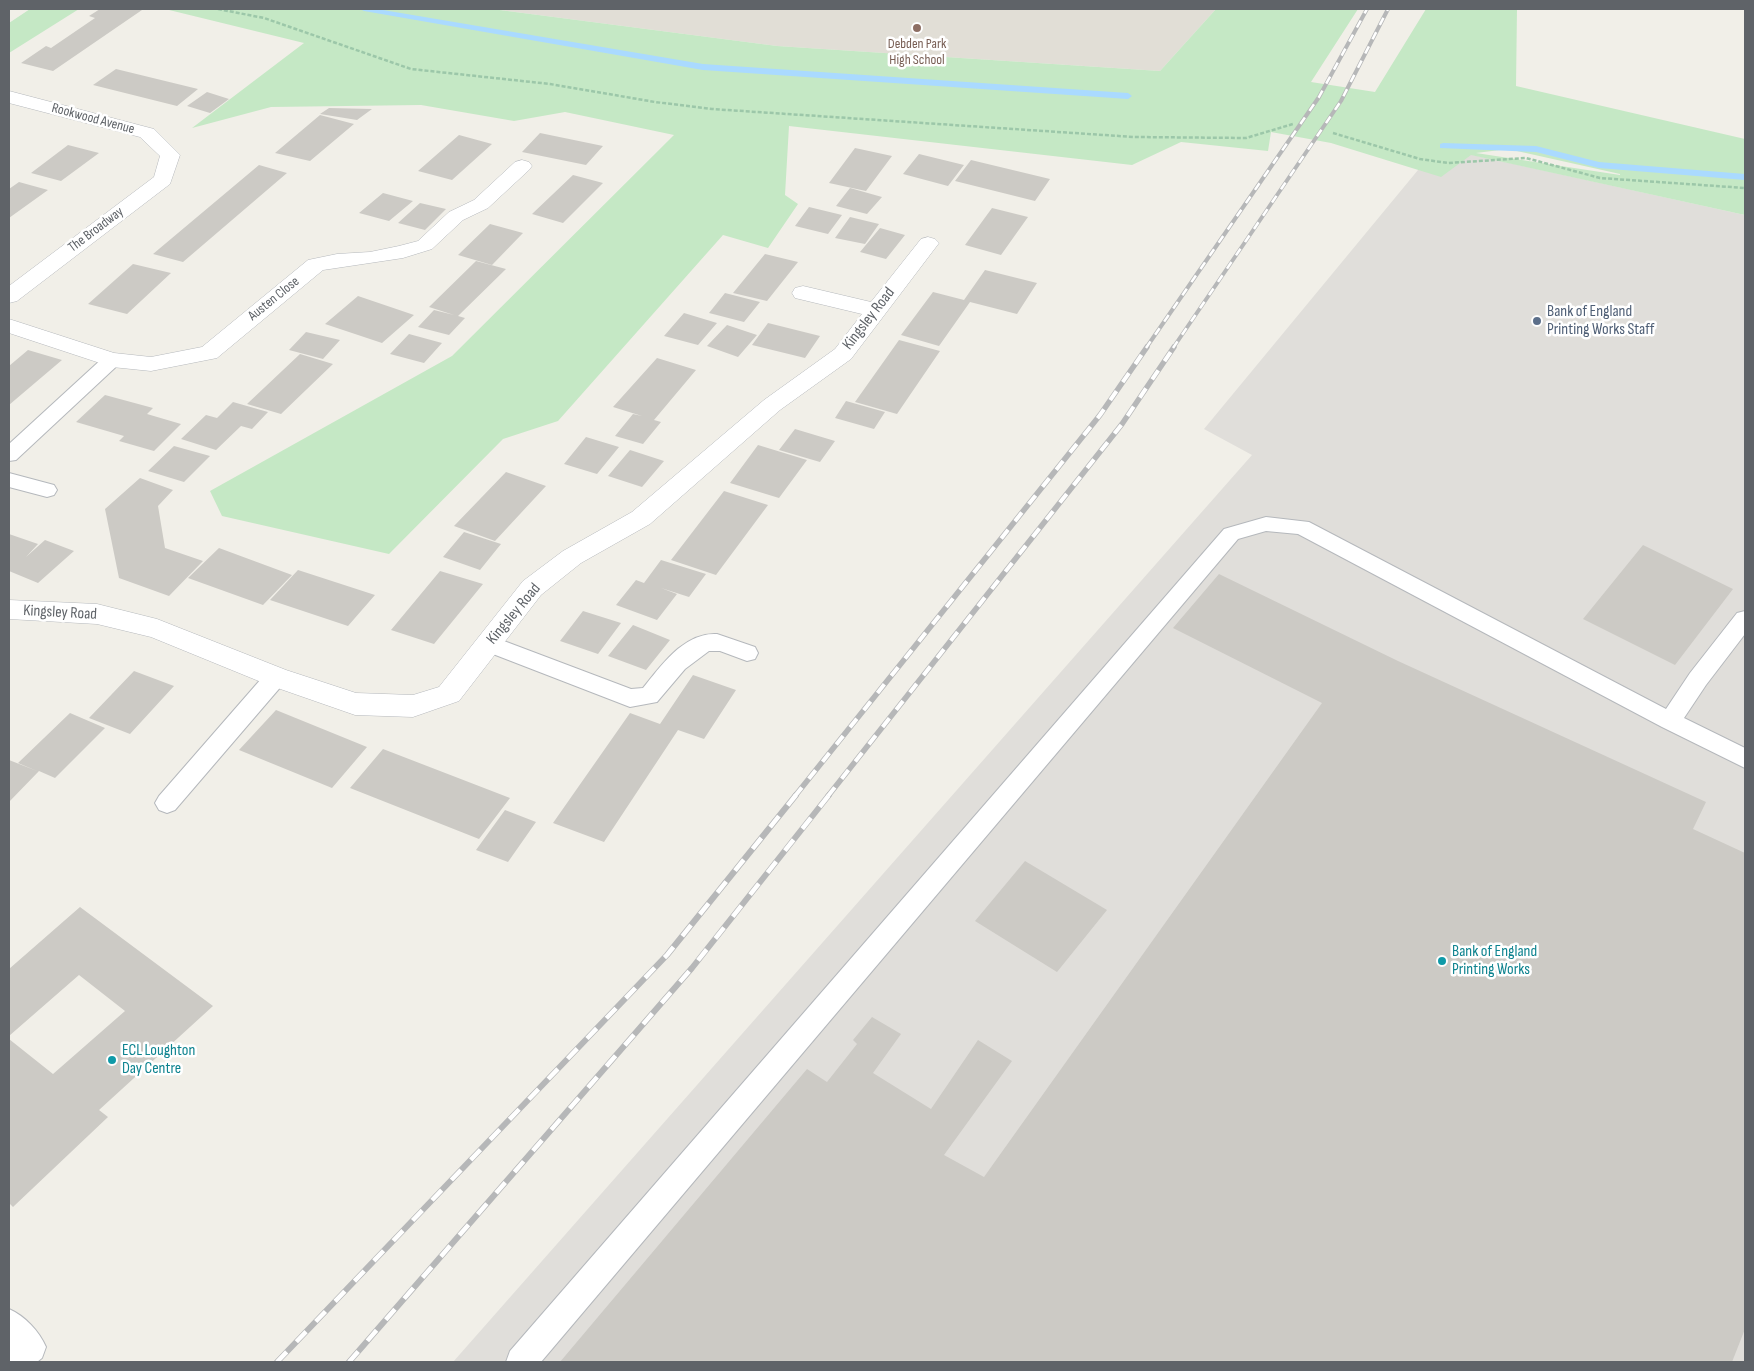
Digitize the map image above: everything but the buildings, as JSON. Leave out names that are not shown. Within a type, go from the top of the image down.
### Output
[{"type":"street","name":"Rookwood Avenue","points":[[9,97],[147,133],[170,155]]},
{"type":"street","name":"The Broadway","points":[[9,296],[163,180],[170,155]]},
{"type":"street","name":"Austen Close","points":[[9,326],[112,360],[151,364],[209,353],[316,265],[337,260],[370,258],[403,252],[425,244],[456,216],[480,204],[522,166]]},
{"type":"street","name":"Kingsley Road","points":[[9,610],[97,614],[157,629],[276,677],[355,704],[413,706],[449,694],[532,588],[572,557],[641,518],[765,412],[843,354],[928,244]]},
{"type":"street","points":[[803,293],[876,310]]},
{"type":"lane","points":[[9,455],[112,360]]},
{"type":"lane","points":[[9,480],[47,490]]},
{"type":"lane","points":[[521,1362],[1231,534],[1266,524],[1302,527],[1745,760]]},
{"type":"lane","points":[[1670,721],[1698,679],[1745,619]]},
{"type":"lane","points":[[488,644],[630,698],[649,696],[683,658],[698,645],[714,641],[747,653]]},
{"type":"lane","points":[[167,803],[276,677]]},
{"type":"lane","points":[[9,1324],[31,1347],[15,1362]]},
{"type":"path","points":[[218,9],[264,18],[411,69],[550,84],[655,102],[712,109],[1134,137],[1246,138],[1293,124]]},
{"type":"path","points":[[1333,133],[1430,160],[1448,163],[1526,158],[1600,178],[1745,188]]},
{"type":"shaded area","name":"Debden Park High School","points":[[492,9],[1216,9],[1160,71],[777,46]]},
{"type":"shaded area","points":[[1437,147],[1745,215],[1745,1362],[453,1362],[1252,455],[1204,429]]},
{"type":"green space","points":[[30,9],[79,9],[9,53],[9,23]]},
{"type":"green space","points":[[165,9],[492,9],[777,46],[1160,71],[1216,9],[1358,9],[1311,82],[1375,92],[1426,9],[1517,9],[1516,86],[1745,139],[1745,215],[1471,155],[1441,177],[1331,143],[1271,132],[1268,151],[1181,142],[1132,165],[789,126],[785,195],[798,204],[768,248],[723,235],[558,421],[503,439],[389,554],[222,516],[210,491],[452,356],[674,135],[565,112],[514,121],[421,105],[271,107],[192,128],[304,43]],"holes":[[[1508,149],[1620,175],[1476,153]]]},
{"type":"waterway","points":[[364,9],[703,67],[1128,96]]},
{"type":"waterway","points":[[1443,146],[1536,149],[1599,165],[1745,177]]},
{"type":"railway","points":[[1146,348],[1319,97],[1367,9]]},
{"type":"railway","points":[[1173,348],[1341,101],[1388,9]]},
{"type":"railway","points":[[795,796],[1100,415],[1147,347]]},
{"type":"railway","points":[[828,796],[1122,424],[1174,347]]},
{"type":"railway","points":[[277,1362],[667,955],[796,795]]},
{"type":"railway","points":[[349,1362],[692,968],[829,795]]},
{"type":"place","name":"Debden Park High School","points":[[917,28]]},
{"type":"place","name":"Bank of England Printing Works Staff","points":[[1537,321]]},
{"type":"place","name":"Bank of England Printing Works","points":[[1442,961]]},
{"type":"place","name":"ECL Loughton Day Centre","points":[[112,1060]]}]
